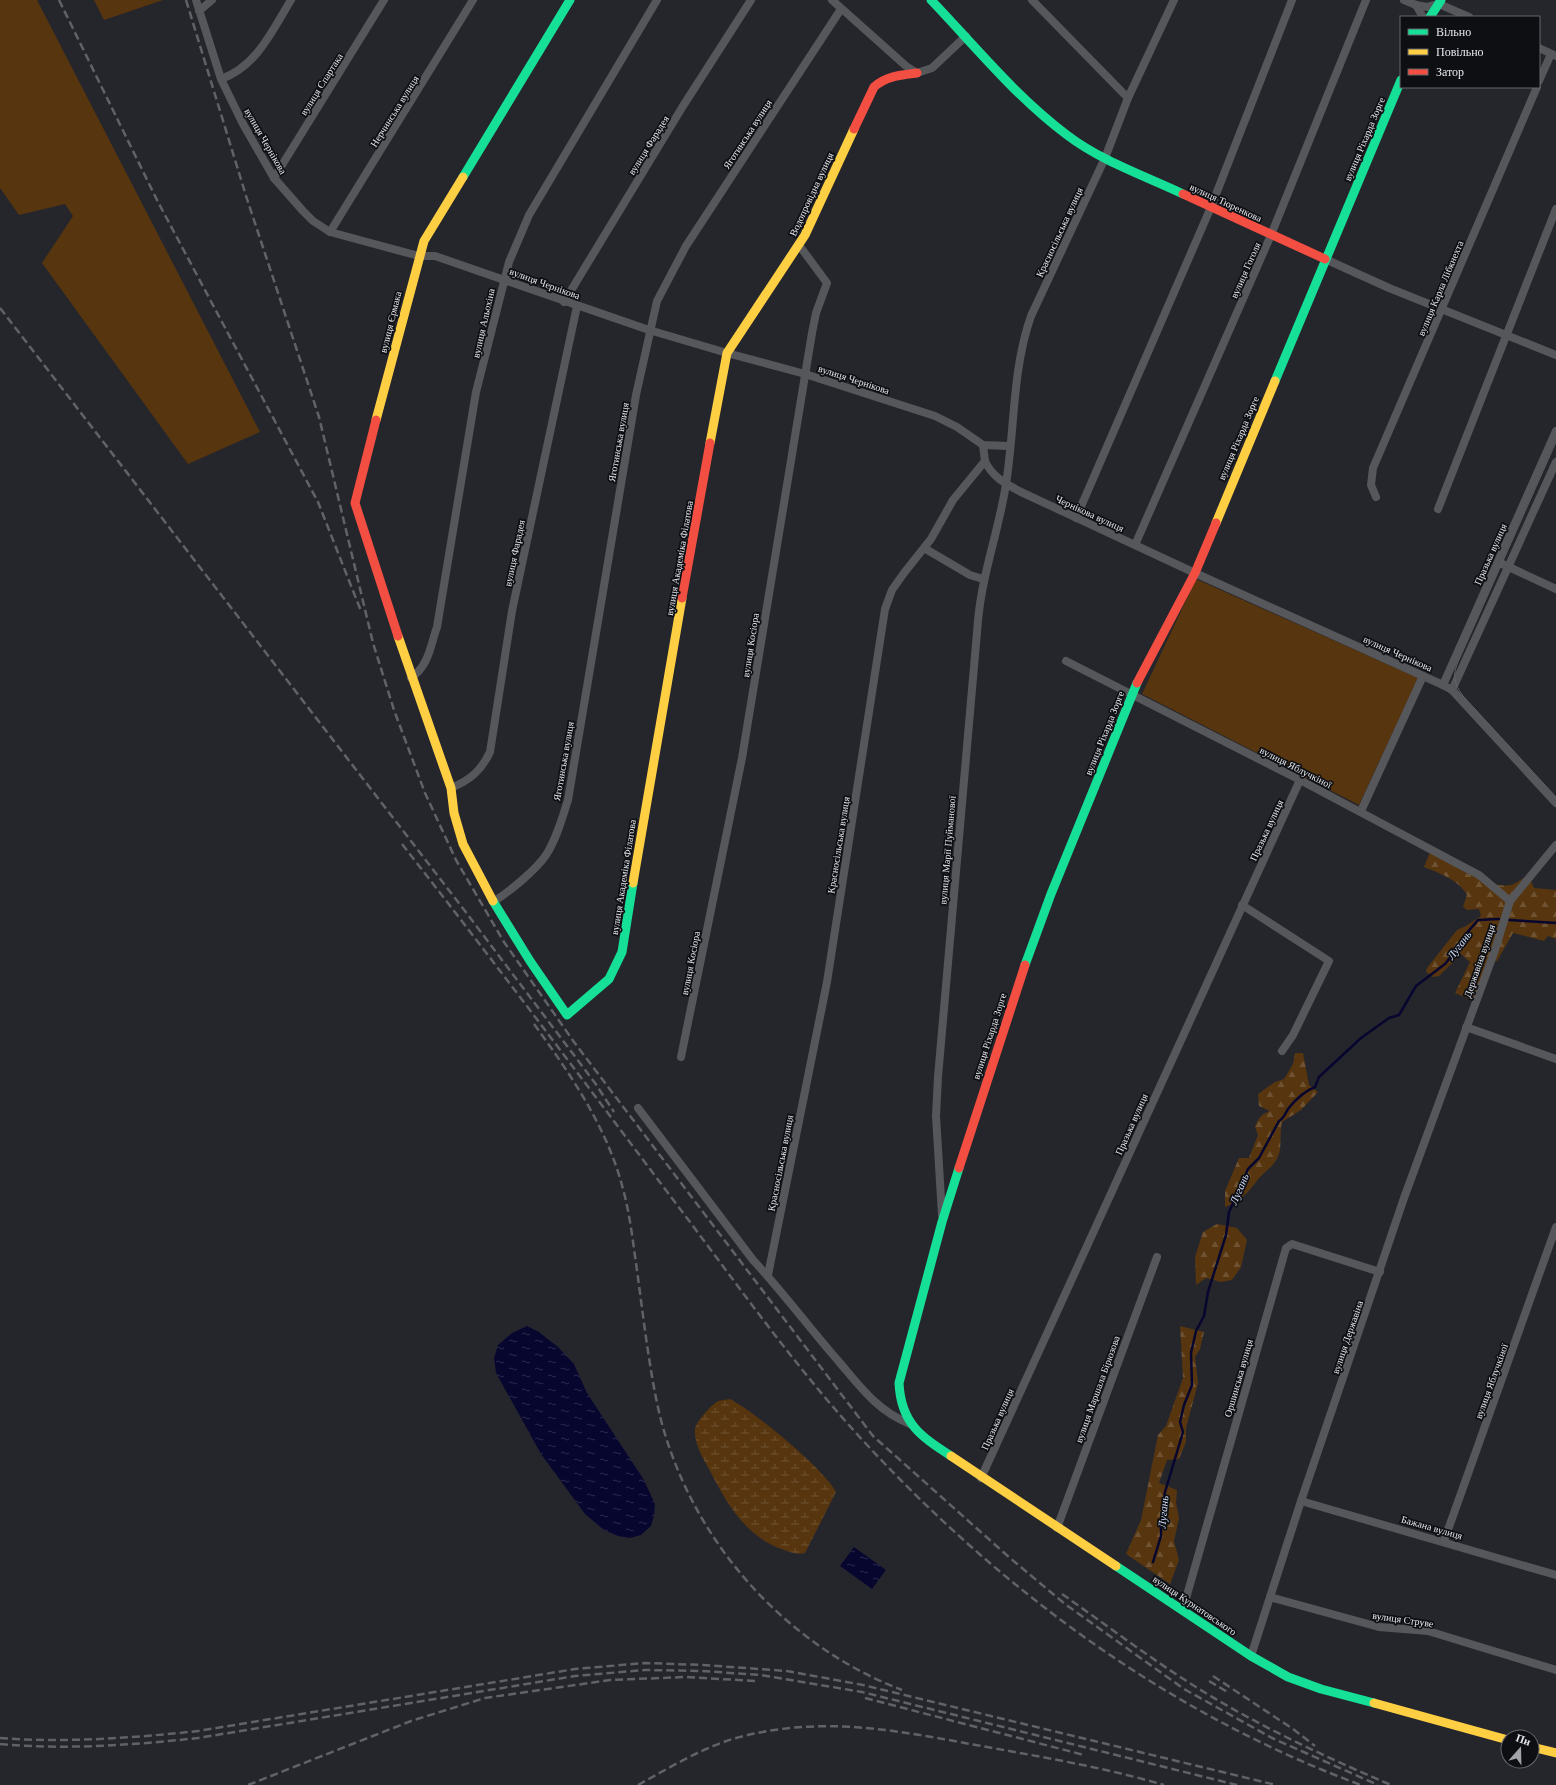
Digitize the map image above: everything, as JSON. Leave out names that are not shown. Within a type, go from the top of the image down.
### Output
[{"type":"street","name":"вулиця Чернікова","points":[[196,0],[221,79],[243,124],[274,178],[313,221],[330,232],[419,256],[435,256],[504,278],[564,302],[649,330],[727,354],[805,374],[935,416],[958,427],[983,445]]},
{"type":"street","points":[[199,11],[212,0]]},
{"type":"street","points":[[221,79],[241,70],[252,60],[291,0]]},
{"type":"street","name":"вулиця Спартака","points":[[274,178],[384,0]]},
{"type":"street","name":"Нерчинська вулиця","points":[[330,232],[473,0]]},
{"type":"street","name":"вулиця Єрмака","points":[[410,678],[355,503],[424,241],[570,0]]},
{"type":"street","name":"вулиця Альохіна","points":[[410,678],[421,671],[427,659],[437,626],[476,392],[504,278],[518,236],[657,0]]},
{"type":"street","name":"вулиця Фарадея","points":[[564,302],[683,106],[751,0]]},
{"type":"street","points":[[832,0],[906,66],[917,73],[932,68],[966,36]]},
{"type":"street","name":"вулиця Тюренкова","points":[[931,0],[1037,111],[1068,136],[1105,158],[1389,288],[1556,355]]},
{"type":"street","points":[[1032,0],[1128,98]]},
{"type":"street","name":"Красносільська вулиця","points":[[1006,484],[1009,446],[1024,336],[1031,316],[1105,158],[1128,98],[1174,0]]},
{"type":"street","points":[[1076,518],[1211,207],[1292,0]]},
{"type":"street","name":"вулиця Гоголя","points":[[1135,545],[1271,235],[1366,0]]},
{"type":"street","points":[[1404,0],[1416,5],[1428,7],[1440,2],[1467,16]]},
{"type":"street","points":[[1431,16],[1440,2]]},
{"type":"street","points":[[1416,5],[1422,16]]},
{"type":"street","name":"Яготинська вулиця","points":[[493,902],[506,894],[545,856],[556,836],[568,800],[633,411],[649,330],[657,301],[686,246],[841,9]]},
{"type":"street","points":[[1540,48],[1553,55],[1540,79]]},
{"type":"street","name":"Водопровідна вулиця","points":[[727,354],[808,230],[867,99],[880,81],[897,76],[917,73]]},
{"type":"street","name":"вулиця Ріхарда Зорге","points":[[905,1417],[899,1399],[899,1383],[942,1222],[1017,987],[1051,894],[1132,693],[1194,573],[1400,82]]},
{"type":"street","name":"вулиця Карла Лібкнехта","points":[[1376,497],[1371,485],[1373,468],[1537,88]]},
{"type":"street","points":[[1438,509],[1505,334],[1556,208]]},
{"type":"street","name":"вулиця Косіора","points":[[681,1057],[742,758],[816,313],[827,283],[799,245]]},
{"type":"street","name":"вулиця Фарадея","points":[[451,788],[465,782],[477,773],[484,764],[490,752],[512,611],[577,306]]},
{"type":"street","name":"вулиця Академіка Філатова","points":[[410,678],[451,788],[454,813],[463,844],[493,902],[530,961],[567,1015],[609,979],[622,952],[664,696],[727,354]]},
{"type":"street","name":"Празька вулиця","points":[[1443,685],[1556,431]]},
{"type":"street","points":[[985,461],[983,445],[1009,446]]},
{"type":"street","name":"Красносільська вулиця","points":[[768,1275],[827,982],[885,609],[892,590],[931,539],[953,500],[985,461]]},
{"type":"street","name":"Чернікова вулиця","points":[[985,461],[988,469],[1006,484],[1194,573]]},
{"type":"street","points":[[1452,690],[1556,462]]},
{"type":"street","name":"вулиця Марії Пуйманової","points":[[942,1222],[936,1116],[938,1077],[978,621],[983,579],[1006,484]]},
{"type":"street","points":[[924,548],[970,575],[983,579]]},
{"type":"street","points":[[1498,562],[1556,588]]},
{"type":"street","name":"вулиця Чернікова","points":[[1194,573],[1452,690],[1556,803]]},
{"type":"street","name":"вулиця Яблучкіної","points":[[1066,661],[1132,693],[1300,780],[1479,875],[1510,901]]},
{"type":"street","points":[[1361,812],[1423,676]]},
{"type":"street","name":"Празька вулиця","points":[[981,1478],[1300,780]]},
{"type":"street","points":[[1510,901],[1556,845]]},
{"type":"street","name":"Державіна вулиця","points":[[1466,1027],[1495,950],[1510,901]]},
{"type":"street","points":[[1242,905],[1329,961],[1293,1035],[1282,1050]]},
{"type":"street","points":[[1466,1027],[1556,1059]]},
{"type":"street","name":"вулиця Державіна","points":[[1251,1656],[1301,1501],[1404,1198],[1466,1027]]},
{"type":"street","points":[[638,1108],[753,1260],[768,1275],[870,1398],[893,1417],[911,1425]]},
{"type":"street","name":"вулиця Яблучкіної","points":[[1444,1541],[1556,1227]]},
{"type":"street","name":"Оршинська вулиця","points":[[1183,1609],[1286,1248],[1292,1244],[1380,1272]]},
{"type":"street","name":"вулиця Маршала Бірюзова","points":[[1057,1528],[1157,1257]]},
{"type":"street","name":"вулиця Курнатовського","points":[[905,1417],[911,1425],[930,1442],[981,1478],[1183,1609],[1251,1656],[1288,1677],[1321,1689],[1500,1738]]},
{"type":"street","name":"Бажана вулиця","points":[[1301,1501],[1444,1541],[1556,1575]]},
{"type":"street","name":"вулиця Струве","points":[[1270,1597],[1379,1627],[1428,1631],[1556,1670]]},
{"type":"street","points":[[1540,1749],[1556,1753]]},
{"type":"green space","points":[[0,0],[37,0],[260,432],[188,464],[42,263],[73,216],[65,204],[19,215],[0,188]]},
{"type":"green space","points":[[94,0],[163,0],[104,20]]},
{"type":"green space","points":[[1196,579],[1418,678],[1359,805],[1142,694]]},
{"type":"green space","points":[[1430,852],[1469,874],[1491,883],[1511,885],[1524,878],[1531,881],[1534,888],[1556,890],[1556,939],[1548,936],[1544,941],[1513,933],[1497,961],[1490,962],[1474,1001],[1455,993],[1470,962],[1461,954],[1439,976],[1433,977],[1426,972],[1427,968],[1457,930],[1481,916],[1479,909],[1467,910],[1463,907],[1467,895],[1459,885],[1454,881],[1424,867]]},
{"type":"green space","points":[[1295,1053],[1303,1053],[1309,1085],[1318,1092],[1301,1110],[1282,1122],[1280,1150],[1273,1165],[1259,1178],[1243,1197],[1225,1207],[1225,1191],[1239,1158],[1249,1158],[1258,1135],[1255,1127],[1256,1124],[1262,1115],[1270,1111],[1259,1106],[1258,1094],[1275,1082],[1284,1079],[1293,1064]]},
{"type":"green space","points":[[1217,1224],[1237,1228],[1247,1240],[1241,1267],[1232,1280],[1221,1282],[1206,1278],[1196,1285],[1195,1257],[1203,1232]]},
{"type":"green space","points":[[1180,1326],[1204,1332],[1200,1349],[1195,1357],[1198,1383],[1186,1428],[1186,1442],[1179,1459],[1167,1460],[1159,1483],[1177,1490],[1176,1503],[1179,1518],[1174,1541],[1179,1560],[1170,1584],[1126,1554],[1141,1520],[1158,1435],[1166,1426],[1183,1378]]},
{"type":"green space","points":[[730,1399],[788,1441],[817,1469],[836,1492],[805,1553],[790,1552],[781,1549],[768,1543],[746,1526],[729,1505],[697,1445],[695,1429],[698,1422],[715,1403]]},
{"type":"water","points":[[527,1326],[539,1332],[558,1347],[574,1364],[587,1393],[644,1480],[655,1504],[651,1526],[641,1535],[630,1538],[618,1536],[604,1530],[585,1514],[541,1454],[496,1373],[494,1358],[498,1345],[512,1333]]},
{"type":"water","points":[[854,1547],[886,1570],[872,1589],[840,1566]]},
{"type":"waterway","name":"Лугань","points":[[1153,1562],[1161,1536],[1161,1521],[1165,1492],[1183,1432],[1180,1422],[1184,1405],[1192,1385],[1191,1353],[1196,1331],[1204,1316],[1208,1292],[1226,1235],[1229,1212],[1248,1169],[1259,1158],[1279,1121],[1288,1109],[1300,1096],[1315,1087],[1319,1077],[1361,1038],[1389,1018],[1399,1015],[1416,986],[1445,964],[1457,949],[1465,935],[1478,920],[1499,919]]},
{"type":"waterway","name":"Лугань","points":[[1509,920],[1556,923]]},
{"type":"tram line","points":[[1556,442],[1458,662],[1455,672],[1456,684],[1463,696],[1556,797]]},
{"type":"railway","points":[[59,0],[158,202],[318,502],[361,611]]},
{"type":"railway","points":[[186,0],[247,199],[319,417],[373,643],[394,710],[425,793],[456,860],[504,942],[574,1042],[873,1436],[1010,1558],[1065,1604],[1184,1689],[1272,1738],[1378,1785]]},
{"type":"railway","points":[[0,308],[465,911],[595,1083],[614,1112]]},
{"type":"railway","points":[[402,844],[815,1386],[868,1446],[921,1500],[976,1551],[1034,1599],[1095,1644],[1158,1686],[1223,1723],[1291,1756],[1361,1785]]},
{"type":"railway","points":[[534,1024],[586,1102],[608,1144],[616,1166],[625,1197],[630,1222],[653,1385],[670,1450],[689,1495],[714,1538],[744,1577],[778,1612],[816,1643],[857,1669],[902,1690]]},
{"type":"railway","points":[[1062,1594],[1168,1669],[1226,1705],[1296,1742],[1391,1785]]},
{"type":"railway","points":[[0,1738],[74,1740],[148,1736],[198,1731],[575,1669],[645,1663],[703,1665],[787,1671],[863,1685],[1276,1785]]},
{"type":"railway","points":[[0,1744],[75,1747],[149,1743],[198,1738],[575,1676],[645,1670],[702,1671],[761,1675],[862,1692],[1237,1785]]},
{"type":"railway","points":[[1213,1676],[1293,1729],[1315,1746]]},
{"type":"railway","points":[[248,1785],[411,1721],[485,1698],[610,1680],[686,1677],[755,1681]]},
{"type":"railway","points":[[1209,1681],[1229,1693]]},
{"type":"railway","points":[[865,1698],[1084,1755]]},
{"type":"railway","points":[[638,1785],[673,1765],[710,1747],[736,1738],[770,1731],[803,1727],[835,1726],[867,1728],[932,1737],[1081,1765],[1164,1785]]},
{"type":"traffic: fast","points":[[463,177],[570,0]]},
{"type":"traffic: fast","points":[[931,0],[1013,88],[1067,135],[1094,153],[1183,194]]},
{"type":"traffic: fast","points":[[1431,16],[1441,0]]},
{"type":"traffic: fast","points":[[1275,381],[1400,82]]},
{"type":"traffic: fast","points":[[1025,965],[1051,894],[1137,683]]},
{"type":"traffic: fast","points":[[493,901],[530,961],[567,1015],[609,979],[622,952],[633,883]]},
{"type":"traffic: fast","points":[[951,1456],[921,1435],[914,1427],[904,1408],[899,1383],[942,1222],[959,1168]]},
{"type":"traffic: fast","points":[[1116,1566],[1251,1656],[1288,1677],[1321,1689],[1374,1703]]},
{"type":"traffic: slow","points":[[710,443],[727,353],[805,235],[854,129]]},
{"type":"traffic: slow","points":[[376,420],[424,241],[463,177]]},
{"type":"traffic: slow","points":[[1216,523],[1275,381]]},
{"type":"traffic: slow","points":[[633,883],[682,598]]},
{"type":"traffic: slow","points":[[398,636],[451,788],[454,813],[463,844],[493,901]]},
{"type":"traffic: slow","points":[[951,1456],[1116,1566]]},
{"type":"traffic: slow","points":[[1374,1703],[1500,1738]]},
{"type":"traffic: slow","points":[[1540,1749],[1556,1753]]},
{"type":"traffic: jam","points":[[854,129],[874,87],[889,78],[917,73]]},
{"type":"traffic: jam","points":[[1183,194],[1325,259]]},
{"type":"traffic: jam","points":[[376,420],[355,503],[398,636]]},
{"type":"traffic: jam","points":[[682,598],[710,443]]},
{"type":"traffic: jam","points":[[1137,683],[1195,573],[1216,523]]},
{"type":"traffic: jam","points":[[959,1168],[1025,965]]}]
